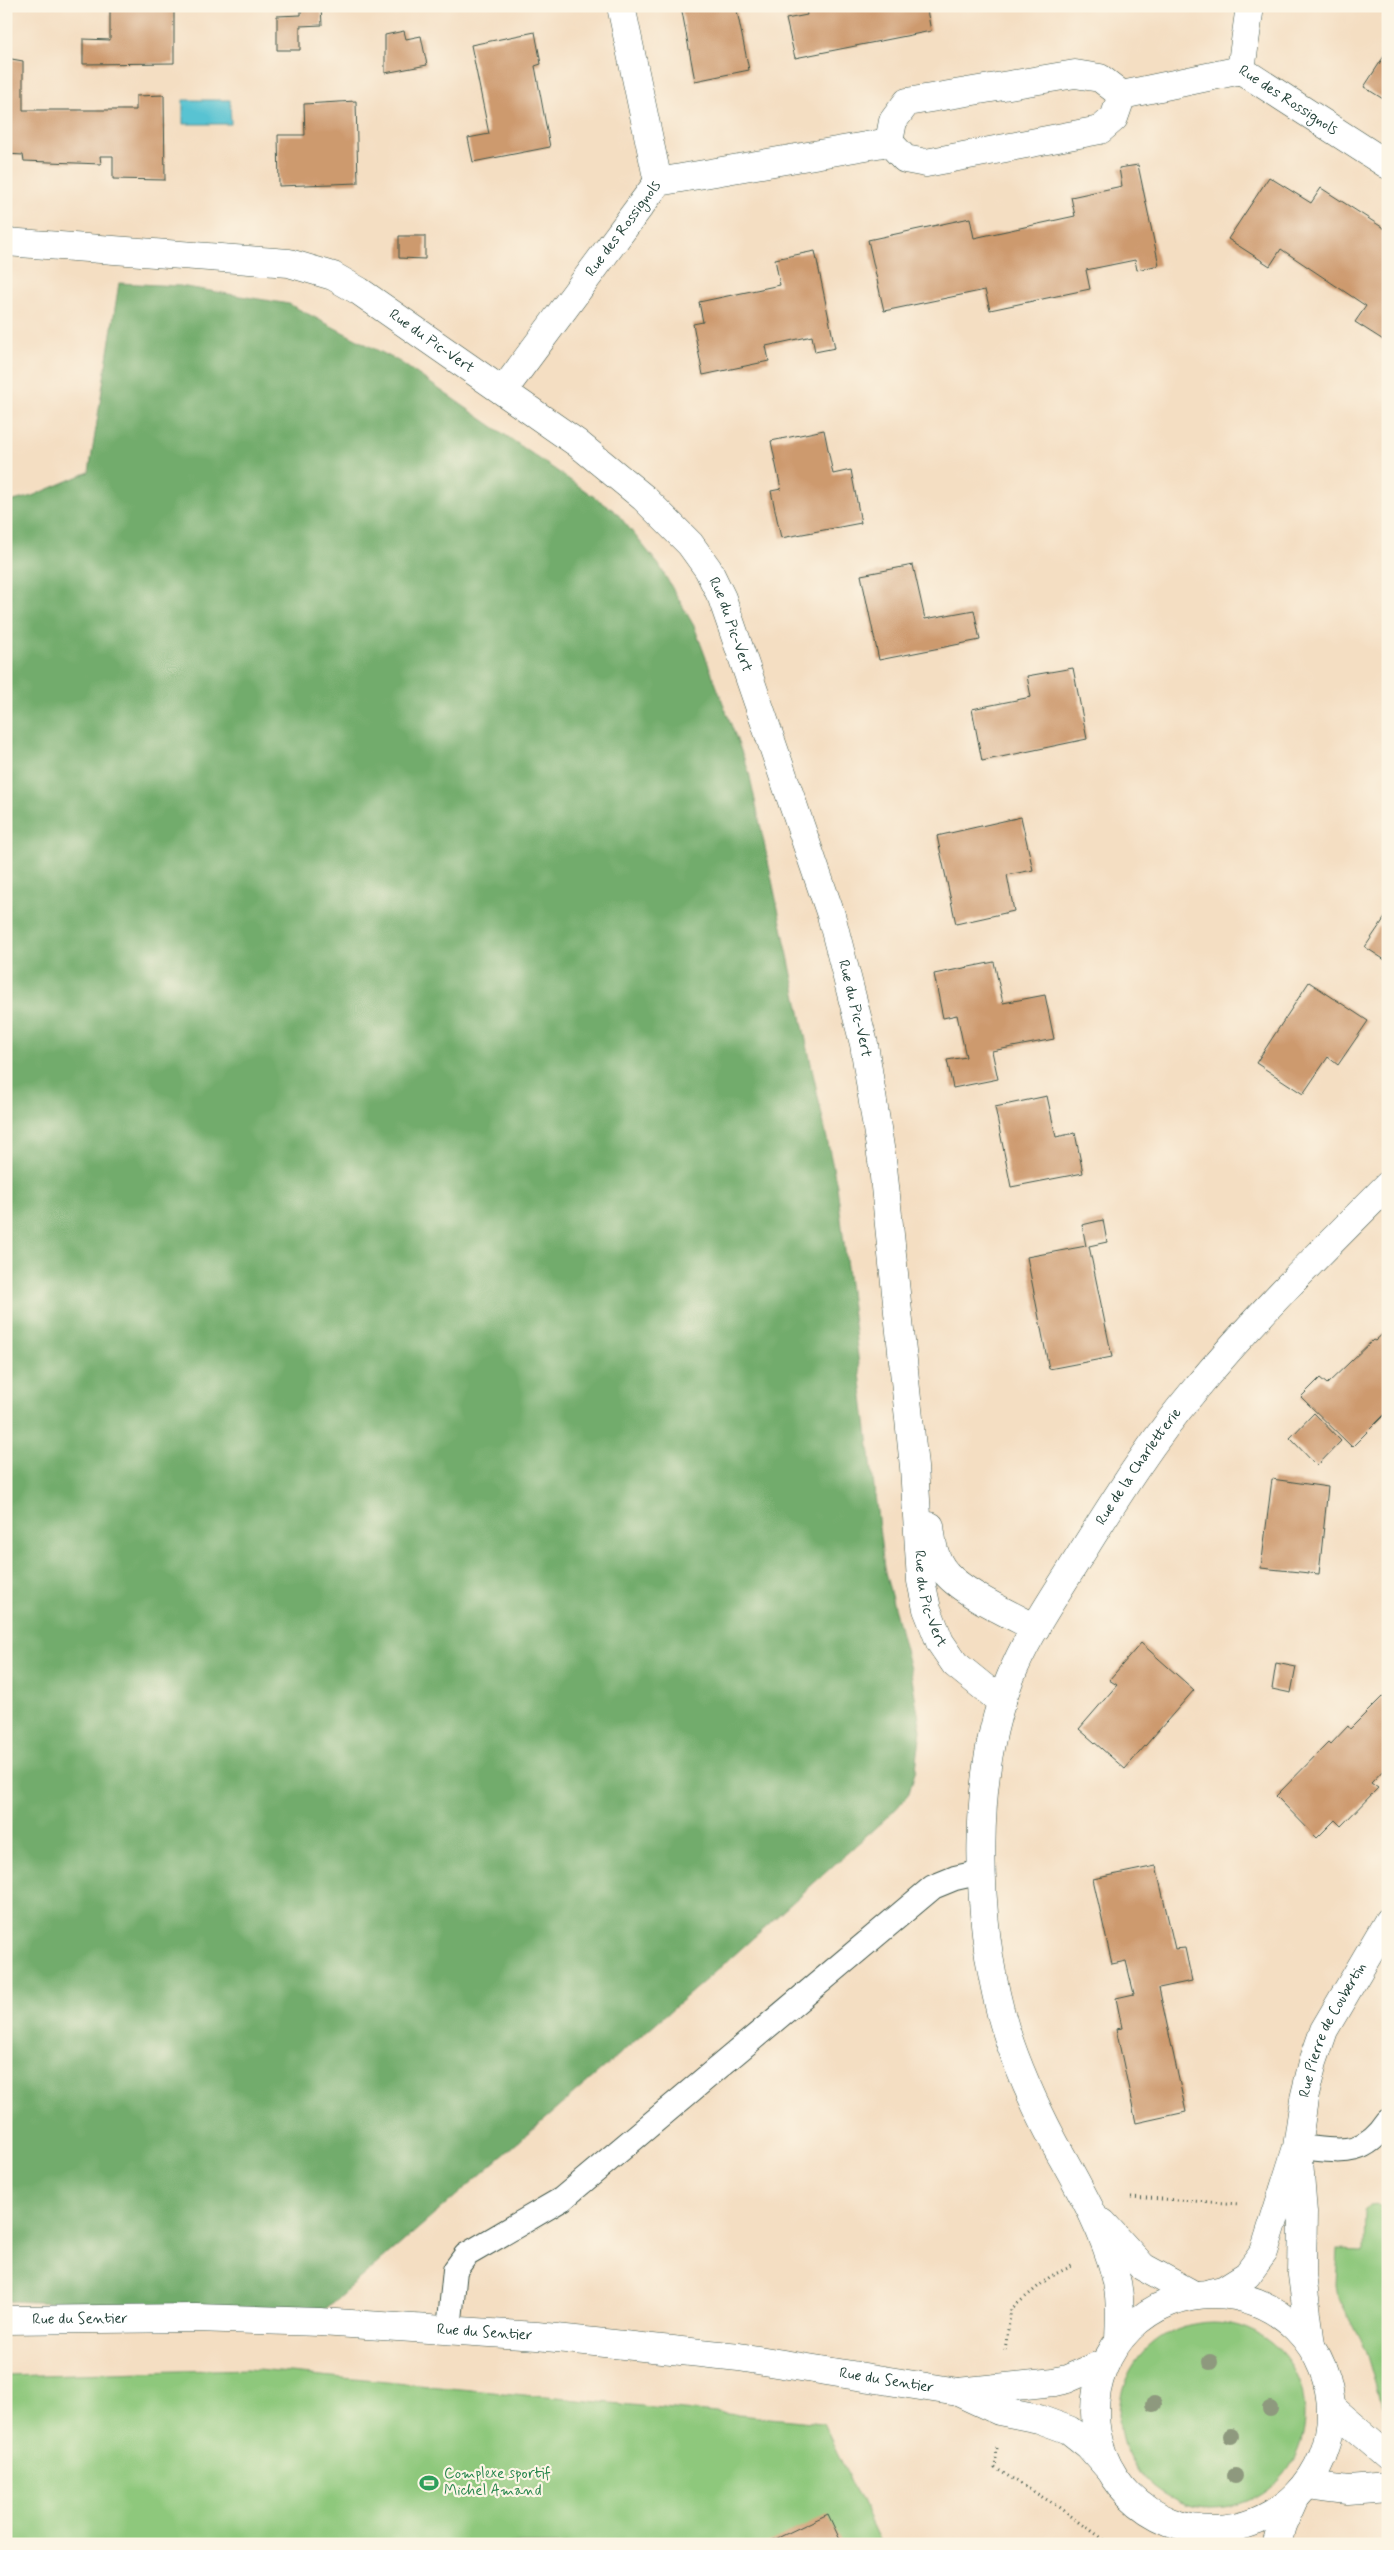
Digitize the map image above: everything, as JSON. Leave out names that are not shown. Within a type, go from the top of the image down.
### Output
[{"type":"street","points":[[621,6],[658,182]]},
{"type":"street","points":[[1241,70],[1250,6]]},
{"type":"street","name":"Rue des Rossignols","points":[[1122,95],[1241,70],[1388,165]]},
{"type":"street","points":[[1075,74],[1100,78],[1122,95],[1114,118],[1100,130],[926,163],[905,160],[889,142],[893,121],[907,102],[1075,74]]},
{"type":"street","name":"Rue des Rossignols","points":[[502,391],[658,182],[889,142]]},
{"type":"street","name":"Rue du Pic-Vert","points":[[6,242],[289,263],[333,276],[359,292],[578,444],[668,520],[690,544],[708,569],[722,598],[831,915],[864,1044],[883,1167],[914,1466],[920,1581],[933,1627],[954,1664],[1002,1702]]},
{"type":"street","name":"Rue de la Charletterie","points":[[1091,2208],[1032,2095],[1002,2016],[990,1964],[982,1872],[985,1803],[993,1732],[1008,1681],[1036,1628],[1109,1508],[1191,1394],[1281,1294],[1388,1185]]},
{"type":"street","name":"Rue du Pic-Vert","points":[[914,1466],[929,1511],[932,1544],[946,1573],[992,1605],[1036,1628]]},
{"type":"street","name":"Rue Pierre de Coubertin","points":[[1112,2351],[1138,2320],[1156,2308],[1200,2294],[1223,2290],[1247,2275],[1264,2252],[1298,2147],[1304,2098],[1313,2062],[1324,2030],[1388,1921]]},
{"type":"street","name":"Rue Pierre de Coubertin","points":[[1298,2147],[1303,2213],[1302,2275],[1311,2345]]},
{"type":"street","points":[[1091,2208],[1143,2267],[1200,2294],[1233,2296],[1258,2303],[1277,2312],[1294,2326],[1311,2345],[1322,2366],[1330,2391],[1332,2408],[1327,2447],[1319,2466],[1301,2491],[1282,2526],[1277,2544]]},
{"type":"street","points":[[1091,2208],[1115,2273],[1120,2307],[1112,2351],[1096,2394],[1095,2424],[1100,2445],[1110,2470],[1120,2485],[1140,2505],[1197,2544]]},
{"type":"street","name":"Rue du Sentier","points":[[6,2320],[196,2318],[537,2336],[739,2357],[958,2392],[1067,2379],[1112,2351]]},
{"type":"street","name":"Rue du Sentier","points":[[958,2392],[999,2411],[1062,2426],[1088,2445],[1110,2470]]},
{"type":"street","points":[[1332,2408],[1388,2456]]},
{"type":"street","points":[[1162,2519],[1196,2529],[1230,2530],[1263,2520],[1280,2510],[1301,2491],[1388,2487]]},
{"type":"lane","points":[[449,2330],[455,2270],[466,2255],[562,2199],[933,1887],[955,1878],[982,1872]]},
{"type":"lane","points":[[1298,2147],[1345,2150],[1360,2148],[1372,2141],[1388,2121]]},
{"type":"path","points":[[1123,2196],[1241,2204]]},
{"type":"green space","points":[[119,283],[180,286],[289,304],[400,362],[616,512],[659,565],[694,626],[749,772],[837,1186],[884,1568],[911,1673],[921,1730],[916,1769],[909,1793],[897,1808],[732,1957],[322,2312],[6,2301],[6,503],[32,496],[89,472]]},
{"type":"green space","points":[[1379,2204],[1388,2209],[1388,2414],[1379,2397],[1365,2349],[1338,2296],[1336,2285],[1338,2250],[1364,2251],[1365,2210],[1371,2205]]},
{"type":"green space","points":[[1203,2322],[1221,2322],[1248,2329],[1278,2349],[1298,2379],[1305,2406],[1305,2424],[1298,2451],[1278,2481],[1248,2501],[1221,2508],[1203,2508],[1185,2504],[1168,2497],[1153,2487],[1140,2474],[1130,2459],[1123,2442],[1119,2424],[1119,2406],[1123,2388],[1130,2371],[1140,2356],[1153,2343],[1168,2333],[1185,2326]]},
{"type":"green space","name":"Complexe sportif Michel Amand","points":[[247,2369],[823,2423],[881,2544],[6,2544],[6,2376]]},
{"type":"water","points":[[183,100],[230,100],[231,124],[183,124]]},
{"type":"building","points":[[110,6],[174,6],[174,63],[83,64],[83,39],[110,40]]},
{"type":"building","points":[[301,6],[321,6],[322,25],[300,26],[300,50],[277,50],[277,16],[301,15]]},
{"type":"building","points":[[681,6],[736,6],[749,70],[695,81]]},
{"type":"building","points":[[805,6],[942,7],[927,10],[931,31],[795,58],[786,19],[807,15]]},
{"type":"building","points":[[404,31],[406,39],[421,36],[427,65],[385,73],[385,35]]},
{"type":"building","points":[[535,32],[541,64],[535,66],[550,147],[473,162],[468,138],[489,134],[471,45]]},
{"type":"building","points":[[1388,50],[1388,102],[1364,87]]},
{"type":"building","points":[[6,58],[23,61],[23,110],[136,110],[136,96],[164,95],[165,180],[113,179],[113,156],[100,156],[101,164],[24,161],[23,155],[6,154]]},
{"type":"building","points":[[356,101],[358,183],[279,186],[278,135],[305,135],[304,104]]},
{"type":"building","points":[[1138,165],[1159,265],[1137,270],[1135,260],[1086,270],[1090,289],[990,310],[985,290],[884,311],[868,240],[970,218],[974,238],[1075,216],[1071,197],[1122,186],[1119,168]]},
{"type":"building","points":[[1269,177],[1311,203],[1321,188],[1388,231],[1388,343],[1355,322],[1366,306],[1281,249],[1270,266],[1228,239]]},
{"type":"building","points":[[399,236],[425,236],[425,259],[399,258]]},
{"type":"building","points":[[815,251],[835,348],[815,352],[812,336],[766,346],[769,361],[703,375],[693,324],[703,322],[699,302],[780,285],[775,259]]},
{"type":"building","points":[[824,430],[833,474],[851,470],[861,523],[781,538],[771,491],[781,489],[771,441]]},
{"type":"building","points":[[913,565],[925,619],[974,610],[980,640],[879,660],[861,575]]},
{"type":"building","points":[[1073,668],[1087,739],[982,761],[972,709],[1031,697],[1027,676]]},
{"type":"building","points":[[1021,817],[1033,870],[1007,875],[1014,911],[956,924],[937,836]]},
{"type":"building","points":[[1388,913],[1388,962],[1365,947]]},
{"type":"building","points":[[994,962],[1003,1003],[1045,995],[1054,1039],[992,1051],[998,1079],[953,1088],[947,1060],[966,1057],[957,1015],[943,1018],[934,974]]},
{"type":"building","points":[[1309,982],[1368,1021],[1338,1065],[1328,1057],[1303,1094],[1256,1063]]},
{"type":"building","points":[[1047,1096],[1056,1137],[1075,1133],[1083,1173],[1011,1187],[995,1107]]},
{"type":"building","points":[[1103,1220],[1107,1242],[1089,1246],[1112,1357],[1049,1369],[1027,1257],[1086,1246],[1082,1225]]},
{"type":"building","points":[[1388,1329],[1388,1411],[1352,1447],[1301,1397],[1320,1378],[1327,1384],[1373,1340],[1375,1341]]},
{"type":"building","points":[[1314,1413],[1341,1441],[1317,1466],[1290,1438]]},
{"type":"building","points":[[1272,1479],[1328,1487],[1319,1574],[1261,1568]]},
{"type":"building","points":[[1141,1643],[1194,1690],[1125,1769],[1079,1729],[1117,1685],[1109,1680]]},
{"type":"building","points":[[1276,1663],[1296,1667],[1291,1693],[1272,1689]]},
{"type":"building","points":[[1388,1691],[1388,1765],[1371,1783],[1378,1788],[1341,1826],[1335,1820],[1317,1838],[1276,1796],[1328,1743],[1330,1745],[1348,1726],[1350,1729]]},
{"type":"building","points":[[1156,1866],[1175,1949],[1185,1948],[1192,1981],[1159,1988],[1186,2112],[1136,2123],[1116,2029],[1122,2028],[1116,1998],[1134,1994],[1126,1961],[1112,1964],[1093,1879]]},
{"type":"building","points":[[828,2514],[842,2544],[765,2544]]},
{"type":"place","name":"Complexe sportif Michel Amand","points":[[429,2483]]}]
